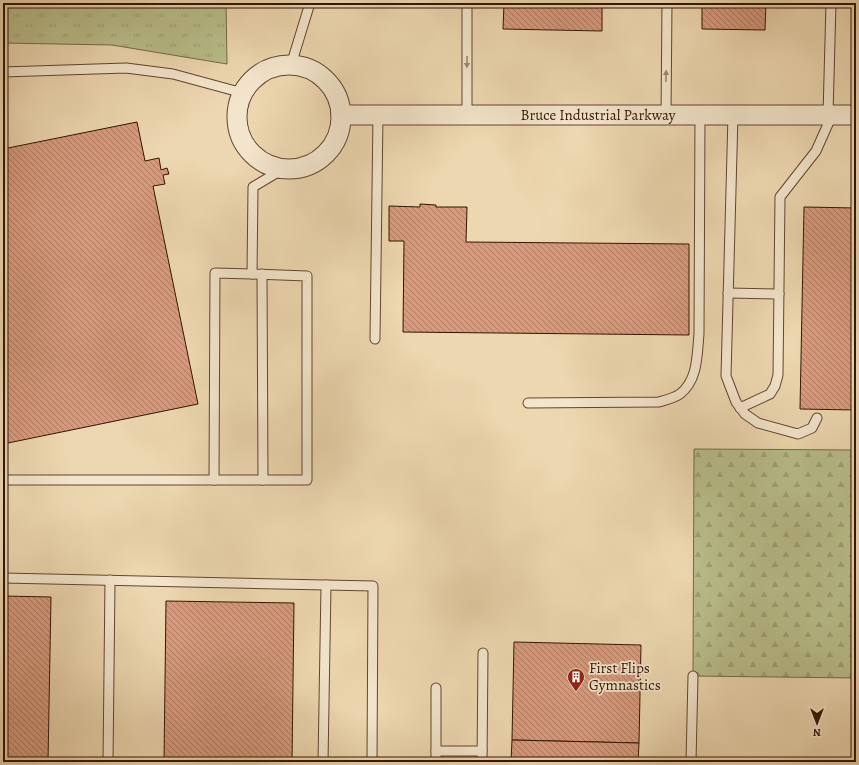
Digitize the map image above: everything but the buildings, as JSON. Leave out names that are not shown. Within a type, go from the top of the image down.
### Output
[{"type":"street","points":[[291,65],[306,68],[320,75],[331,86],[338,100],[341,115],[338,133],[330,149],[317,161],[301,168],[283,169],[266,164],[251,154],[241,139],[236,122],[238,104],[242,93],[257,75],[273,67],[291,65]]},
{"type":"street","name":"Bruce Industrial Parkway","points":[[341,115],[856,115]]},
{"type":"lane","points":[[291,65],[310,3]]},
{"type":"lane","points":[[467,3],[467,115]]},
{"type":"lane","points":[[666,115],[667,3]]},
{"type":"lane","points":[[740,408],[770,394],[775,386],[778,375],[780,197],[816,151],[830,115],[831,3]]},
{"type":"lane","points":[[3,72],[126,68],[173,74],[242,93]]},
{"type":"lane","points":[[375,339],[378,115]]},
{"type":"lane","points":[[528,402],[659,402],[679,394],[692,381],[697,357],[699,334],[700,115]]},
{"type":"lane","points":[[733,115],[726,376],[736,402],[745,414],[758,424],[798,434],[812,428],[817,418]]},
{"type":"lane","points":[[263,480],[253,187],[283,169]]},
{"type":"lane","points":[[3,480],[214,480],[263,480],[307,480],[307,276],[215,273],[214,480]]},
{"type":"lane","points":[[728,293],[779,294]]},
{"type":"lane","points":[[3,578],[373,586],[372,762]]},
{"type":"lane","points":[[108,762],[110,580]]},
{"type":"lane","points":[[323,762],[326,585]]},
{"type":"lane","points":[[482,762],[483,654]]},
{"type":"lane","points":[[691,762],[692,676]]},
{"type":"lane","points":[[436,688],[436,762]]},
{"type":"lane","points":[[436,751],[482,751]]},
{"type":"green space","points":[[3,3],[226,3],[227,64],[112,45],[3,43]]},
{"type":"green space","points":[[694,449],[856,450],[856,678],[693,676]]},
{"type":"place","name":"First Flips Gymnastics","points":[[576,692]]}]
